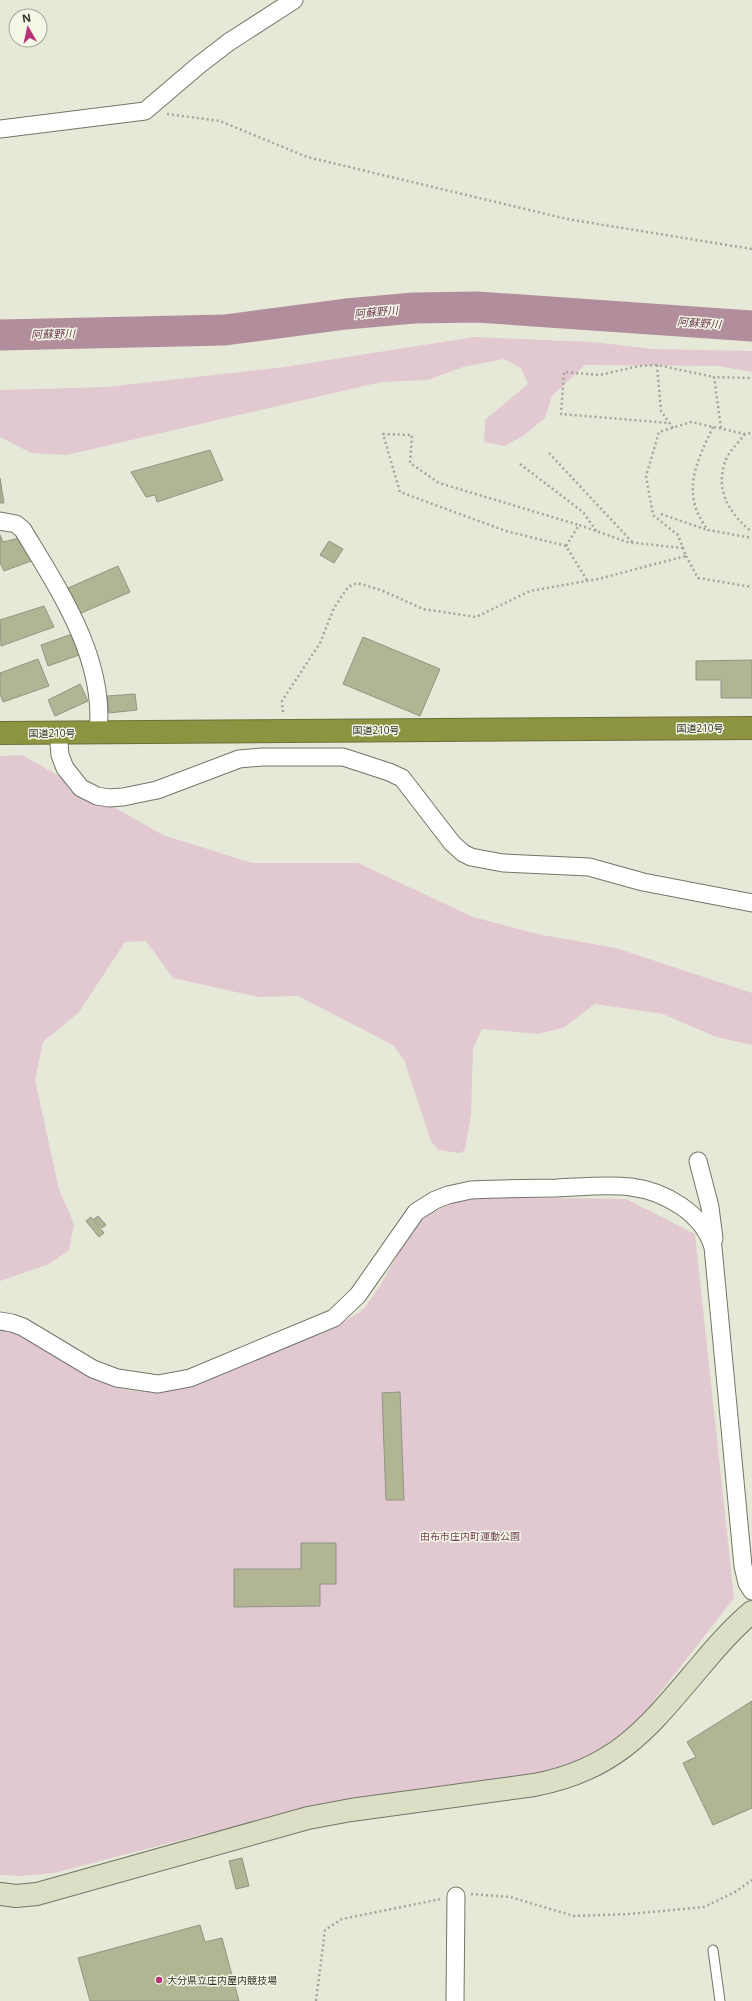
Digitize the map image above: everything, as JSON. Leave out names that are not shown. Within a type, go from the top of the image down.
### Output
[{"type":"highway","name":"国道210号","points":[[0,733],[752,728]]},
{"type":"street","points":[[0,129],[145,111],[199,65],[229,42],[294,0]]},
{"type":"street","points":[[0,521],[16,524],[23,530],[69,607],[97,686],[100,718],[98,732]]},
{"type":"street","points":[[58,732],[60,755],[65,768],[80,788],[97,796],[109,798],[123,797],[157,790],[228,762],[245,758],[343,757],[389,772],[402,778],[452,843],[463,853],[471,857],[503,863],[580,865],[598,868],[649,883],[752,903]]},
{"type":"street","points":[[698,1161],[710,1207],[743,1566],[747,1583],[752,1591]]},
{"type":"street","points":[[0,1321],[24,1327],[93,1369],[117,1378],[158,1384],[190,1378],[334,1318],[358,1296],[416,1212],[435,1200],[448,1195],[471,1190],[621,1186],[642,1189],[671,1200],[692,1214],[709,1234],[715,1256]]},
{"type":"street","points":[[0,1894],[16,1896],[43,1892],[267,1828],[328,1814],[534,1785],[552,1782],[580,1772],[612,1756],[639,1736],[720,1644],[752,1612]]},
{"type":"street","points":[[455,2001],[456,1896]]},
{"type":"lane","points":[[713,1950],[720,2001]]},
{"type":"path","points":[[145,111],[220,121],[307,156],[559,218],[752,249]]},
{"type":"path","points":[[657,365],[661,411],[672,428]]},
{"type":"path","points":[[669,423],[561,414],[564,372],[600,375],[639,366],[657,365],[714,377],[752,378]]},
{"type":"path","points":[[714,377],[721,428]]},
{"type":"path","points":[[752,432],[745,434],[691,422],[659,432],[646,476],[653,515],[678,534],[686,556],[698,578],[752,587]]},
{"type":"path","points":[[708,530],[697,516],[693,496],[693,478],[699,455],[713,426]]},
{"type":"path","points":[[587,580],[566,546],[506,531],[400,492],[383,434],[412,435],[410,463],[439,484],[579,525],[633,543],[683,548]]},
{"type":"path","points":[[745,434],[725,461],[722,486],[728,506],[733,514],[752,532]]},
{"type":"path","points":[[549,453],[633,543]]},
{"type":"path","points":[[520,464],[582,512],[597,532]]},
{"type":"path","points":[[661,514],[708,530],[752,538]]},
{"type":"path","points":[[566,546],[579,525]]},
{"type":"path","points":[[284,731],[282,701],[320,643],[334,608],[348,587],[357,583],[381,590],[423,609],[476,617],[530,590],[587,580],[686,556]]},
{"type":"path","points":[[316,2001],[325,1930],[342,1918],[479,1893],[510,1897],[574,1916],[630,1914],[704,1907],[736,1892],[752,1880]]},
{"type":"green space","points":[[474,337],[593,342],[653,349],[752,351],[752,372],[719,366],[585,365],[552,396],[545,418],[523,436],[504,446],[484,442],[485,420],[528,384],[521,368],[504,359],[463,367],[428,380],[381,382],[67,455],[31,453],[0,437],[0,390],[107,387],[284,367]]},
{"type":"green space","points":[[22,755],[163,835],[252,863],[358,863],[473,917],[542,935],[616,948],[752,993],[752,1045],[716,1037],[663,1014],[595,1004],[563,1028],[537,1034],[482,1029],[473,1049],[471,1114],[465,1150],[460,1153],[438,1150],[431,1141],[404,1060],[393,1045],[298,996],[258,997],[173,978],[146,941],[125,942],[79,1012],[43,1042],[35,1080],[59,1189],[74,1224],[69,1250],[49,1264],[0,1281],[0,756]]},
{"type":"green space","name":"由布市庄内町運動公園","points":[[472,1197],[626,1199],[695,1234],[734,1598],[642,1716],[621,1738],[598,1754],[544,1775],[327,1802],[54,1873],[22,1876],[0,1875],[0,1329],[13,1332],[25,1338],[98,1381],[114,1386],[147,1392],[189,1386],[335,1328],[364,1309],[380,1286],[414,1225],[432,1213],[454,1202]]},
{"type":"building","points":[[210,450],[223,480],[157,502],[155,495],[146,497],[131,472]]},
{"type":"building","points":[[0,478],[4,503],[0,503]]},
{"type":"building","points":[[0,535],[3,542],[23,537],[31,561],[4,571],[0,563]]},
{"type":"building","points":[[329,541],[343,549],[334,563],[320,555]]},
{"type":"building","points":[[118,566],[130,592],[79,614],[68,588]]},
{"type":"building","points":[[44,606],[54,627],[1,646],[0,620]]},
{"type":"building","points":[[75,633],[82,654],[48,666],[41,645]]},
{"type":"building","points":[[363,637],[440,669],[420,716],[343,684]]},
{"type":"building","points":[[38,659],[49,686],[3,702],[0,694],[0,673]]},
{"type":"building","points":[[752,660],[752,698],[721,698],[721,680],[696,680],[696,661]]},
{"type":"building","points":[[80,684],[88,701],[55,716],[48,700]]},
{"type":"building","points":[[135,694],[137,710],[109,713],[107,696]]},
{"type":"building","points":[[98,1216],[106,1225],[102,1228],[94,1219]]},
{"type":"building","points":[[91,1217],[104,1233],[99,1237],[86,1221]]},
{"type":"building","points":[[400,1392],[404,1500],[386,1500],[382,1393]]},
{"type":"building","points":[[301,1543],[336,1543],[336,1584],[320,1584],[320,1606],[234,1607],[234,1569],[301,1569]]},
{"type":"building","points":[[752,1701],[752,1808],[713,1825],[683,1763],[696,1757],[687,1742]]},
{"type":"building","points":[[242,1858],[249,1886],[236,1889],[229,1861]]},
{"type":"building","name":"大分県立庄内屋内競技場","points":[[200,1925],[205,1942],[222,1938],[239,2001],[90,2001],[78,1958]]},
{"type":"waterway","name":"阿蘇野川","points":[[0,335],[225,330],[346,314],[414,308],[477,307],[752,326]]},
{"type":"place","name":"大分県立庄内屋内競技場","points":[[159,1980]]}]
